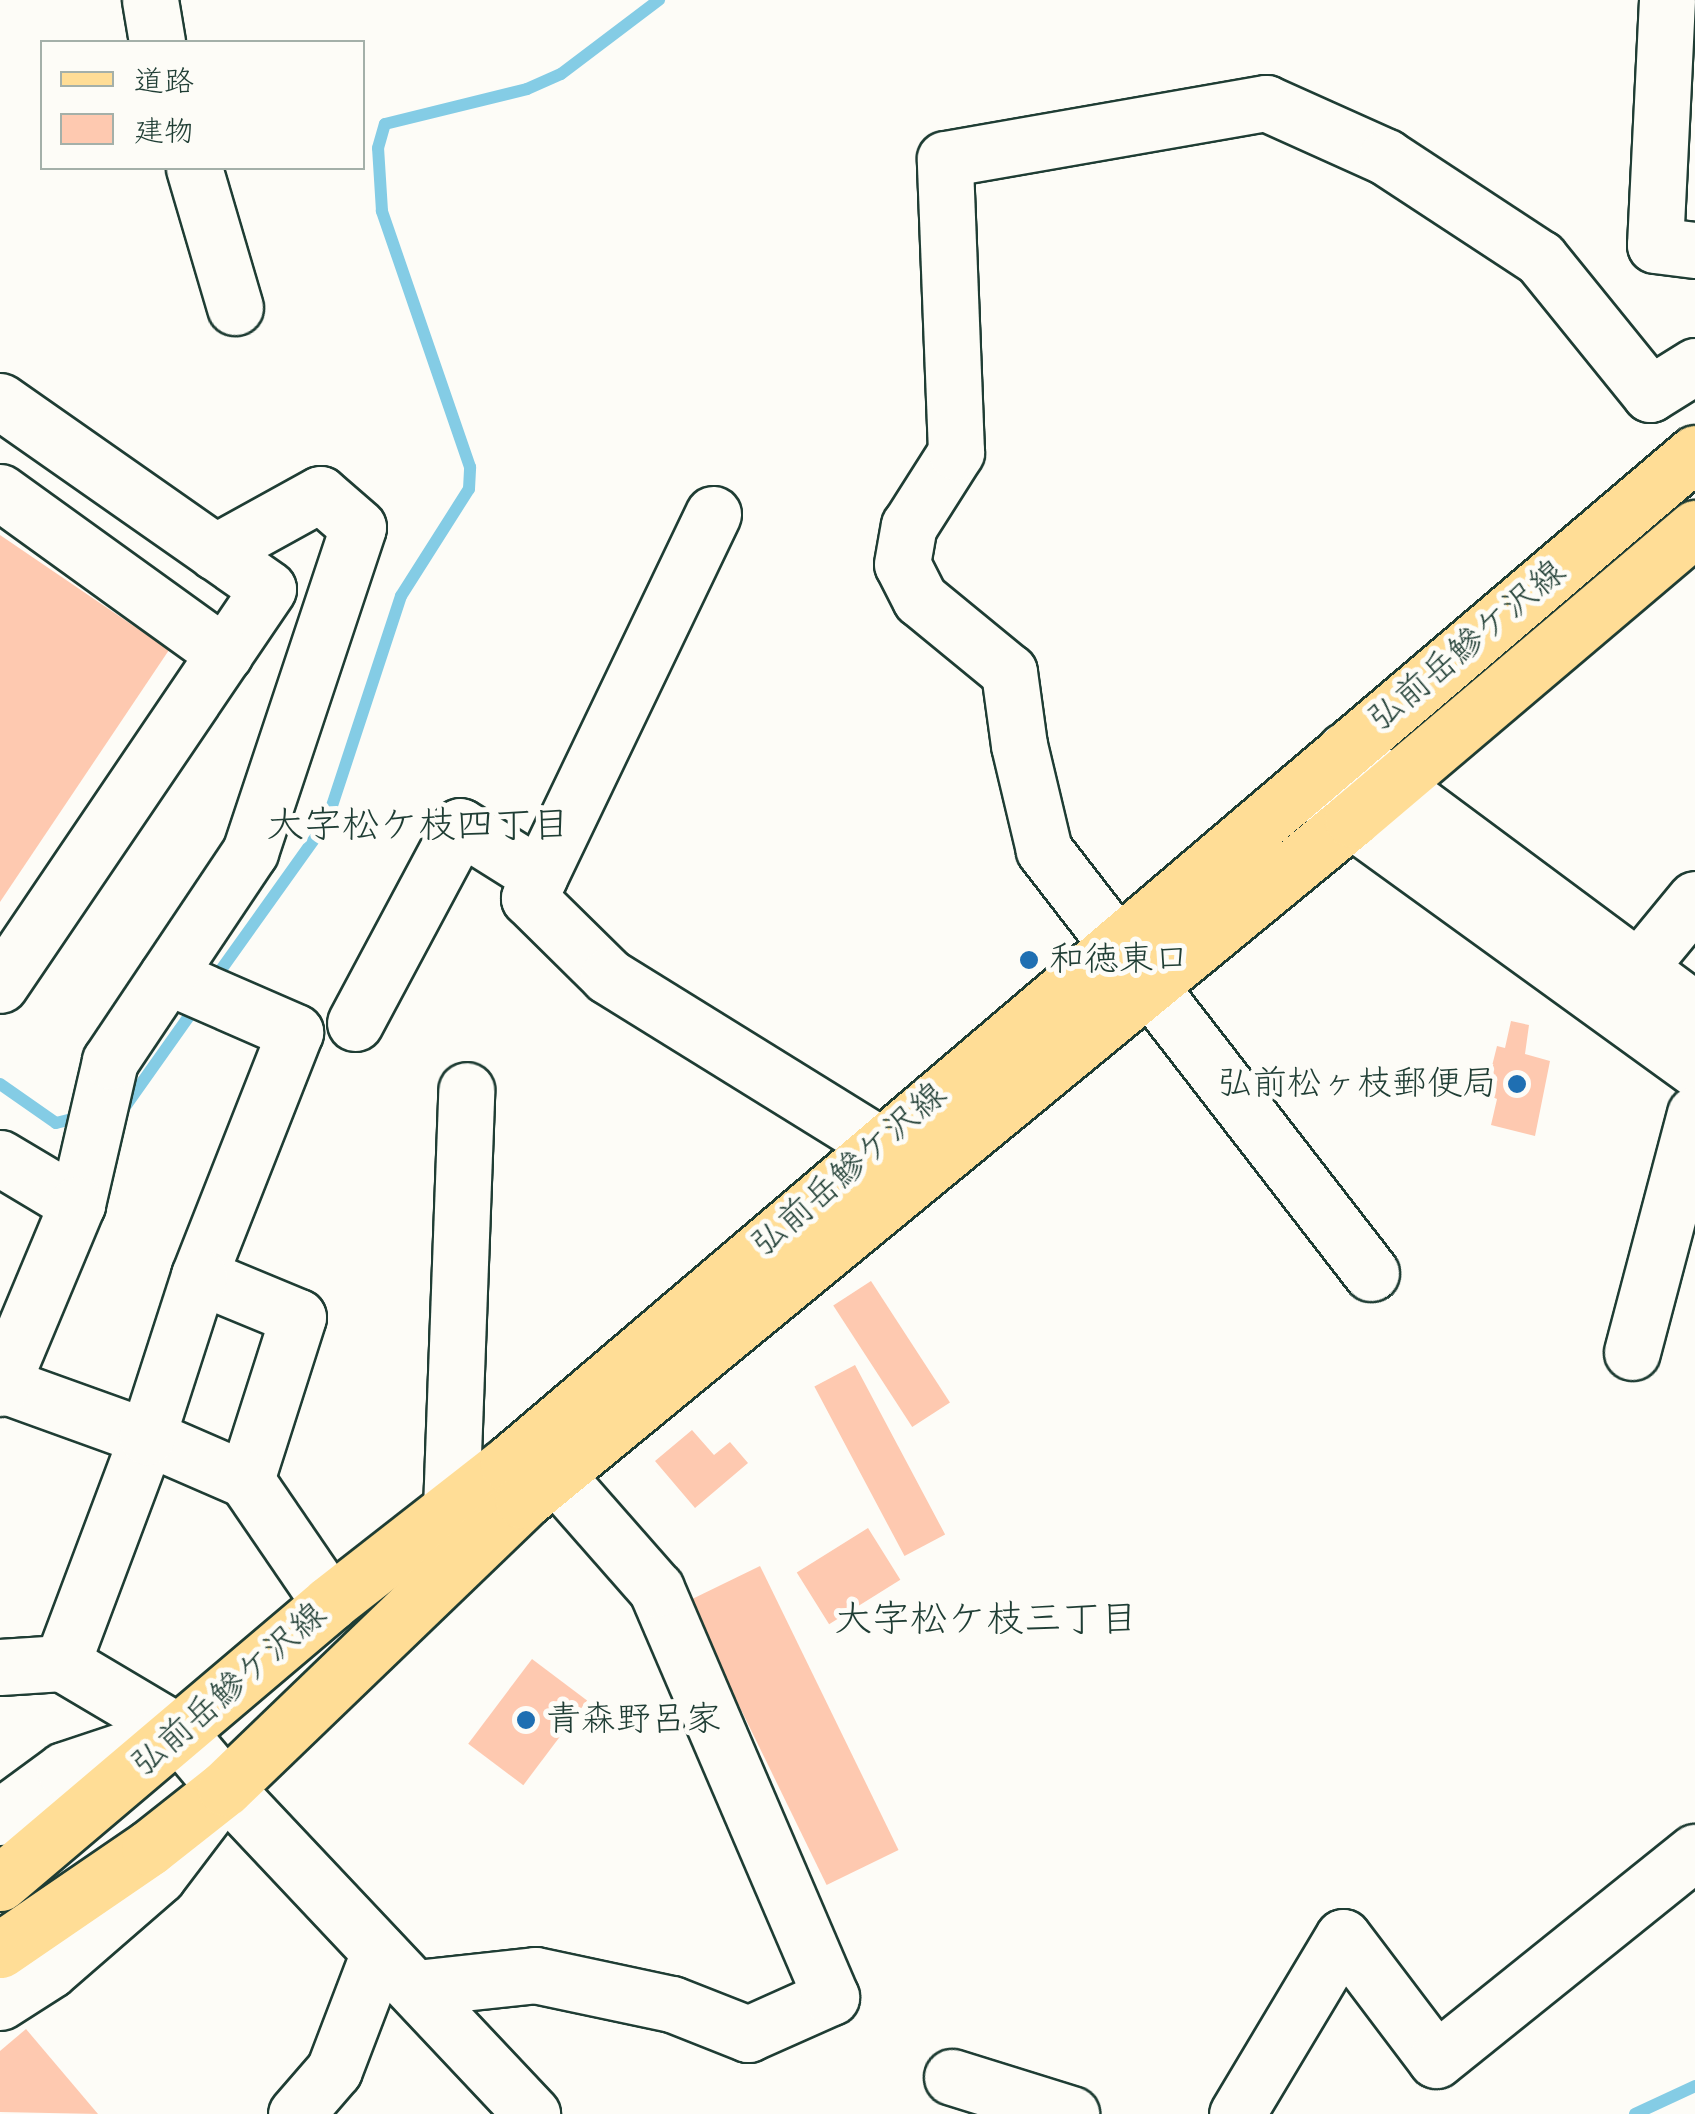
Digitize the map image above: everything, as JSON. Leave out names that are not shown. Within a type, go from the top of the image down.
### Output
[{"type":"main road","name":"弘前岳鰺ケ沢線","points":[[0,1883],[330,1604],[451,1509],[1695,452]]},
{"type":"main road","name":"弘前岳鰺ケ沢線","points":[[0,1950],[150,1848],[225,1788],[555,1474],[1371,803],[1695,528]]},
{"type":"street","points":[[150,0],[157,40]]},
{"type":"street","points":[[1667,0],[1656,245],[1695,250]]},
{"type":"street","points":[[1371,1273],[1044,850],[1019,746],[1009,672],[920,599],[902,564],[909,526],[956,452],[945,159],[1266,103],[1386,157],[1540,258],[1650,394],[1695,366]]},
{"type":"street","points":[[195,170],[234,307]]},
{"type":"street","points":[[0,402],[268,589],[0,985]]},
{"type":"street","points":[[0,492],[224,654]]},
{"type":"street","points":[[215,552],[320,494],[358,528],[250,852],[173,978],[110,1061],[77,1204],[0,1385],[147,1437],[246,1480],[330,1604]]},
{"type":"street","points":[[714,514],[530,898],[608,976],[878,1144]]},
{"type":"street","points":[[1345,750],[1371,803],[1695,1068]]},
{"type":"street","points":[[1303,786],[1371,803],[1639,968],[1695,1010]]},
{"type":"street","points":[[356,1023],[460,826],[540,876]]},
{"type":"street","points":[[1639,968],[1695,899]]},
{"type":"street","points":[[62,1664],[147,1437],[199,1276],[294,1032],[173,978]]},
{"type":"street","points":[[451,1509],[466,1090]]},
{"type":"street","points":[[1632,1352],[1695,1114]]},
{"type":"street","points":[[0,1158],[77,1204]]},
{"type":"street","points":[[199,1276],[298,1317],[246,1480]]},
{"type":"street","points":[[398,1970],[535,1975],[672,2004],[748,2034],[831,1996],[656,1589],[555,1474]]},
{"type":"street","points":[[0,1667],[62,1664],[178,1732],[225,1788],[532,2114]]},
{"type":"street","points":[[0,1817],[64,1770],[178,1732]]},
{"type":"street","points":[[0,2002],[50,1970],[158,1876],[225,1788]]},
{"type":"street","points":[[1237,2114],[1343,1937],[1436,2060],[1695,1852]]},
{"type":"street","points":[[296,2114],[334,2070],[398,1970]]},
{"type":"street","points":[[952,2077],[1071,2114]]},
{"type":"building","points":[[0,535],[169,650],[0,902]]},
{"type":"building","points":[[1511,1021],[1529,1025],[1525,1054],[1550,1061],[1535,1136],[1491,1125],[1497,1099],[1485,1094],[1497,1046],[1505,1048]]},
{"type":"building","points":[[871,1281],[950,1403],[912,1427],[833,1306]]},
{"type":"building","points":[[855,1365],[945,1535],[905,1556],[814,1387]]},
{"type":"building","points":[[692,1430],[714,1455],[730,1442],[748,1463],[695,1508],[655,1461]]},
{"type":"building","points":[[868,1528],[900,1580],[829,1624],[797,1573]]},
{"type":"building","points":[[760,1566],[899,1850],[827,1885],[688,1601]]},
{"type":"building","points":[[532,1659],[587,1701],[523,1785],[468,1744]]},
{"type":"building","points":[[26,2029],[98,2114],[0,2112],[0,2051]]},
{"type":"waterway","points":[[213,981],[327,821],[401,596],[469,489],[470,467],[382,211],[378,148],[385,124],[527,89],[561,74],[659,0]]},
{"type":"waterway","points":[[119,1109],[124,1108],[199,1002]]},
{"type":"waterway","points":[[0,1084],[56,1123],[85,1116]]},
{"type":"waterway","points":[[1635,2114],[1695,2086]]},
{"type":"place","name":"和徳東口","points":[[1029,960]]},
{"type":"place","name":"弘前松ヶ枝郵便局","points":[[1517,1084]]},
{"type":"place","name":"青森野呂家","points":[[526,1720]]},
{"type":"district","name":"大字松ケ枝四丁目","points":[[418,827]]},
{"type":"district","name":"大字松ケ枝三丁目","points":[[986,1621]]}]
